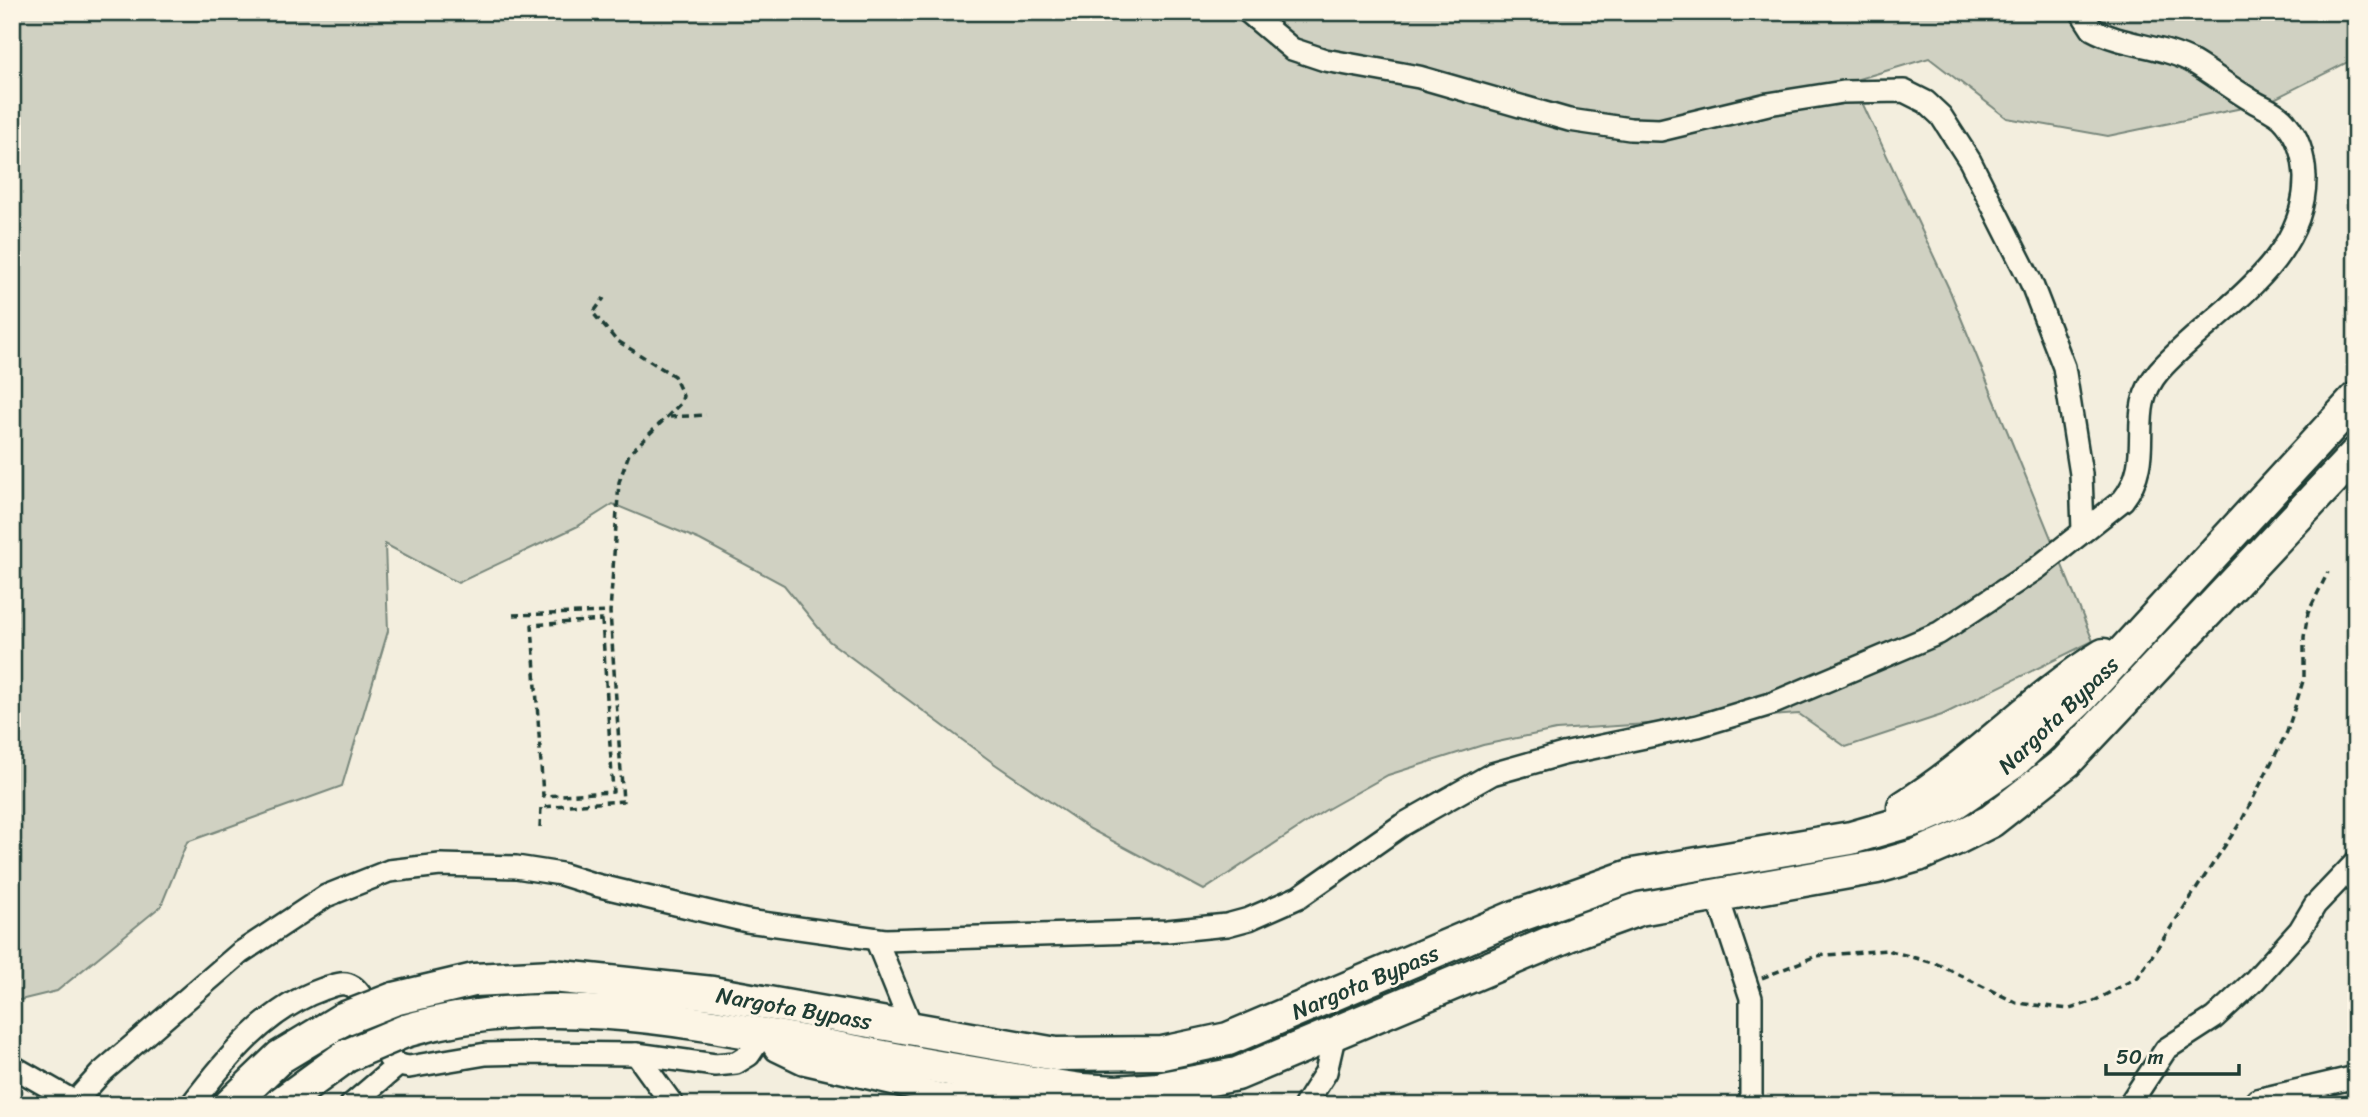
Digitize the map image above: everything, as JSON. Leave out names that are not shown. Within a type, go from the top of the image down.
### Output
[{"type":"highway","name":"Nargota Bypass","points":[[230,1105],[280,1057],[343,1019],[394,999],[474,980],[553,976],[712,993],[1056,1054],[1129,1056],[1194,1048],[1267,1023],[1515,917],[1633,875],[1851,838],[1920,818],[1982,786],[2041,737],[2140,634],[2356,399]]},
{"type":"highway","name":"Nargota Bypass","points":[[279,1105],[346,1056],[405,1031],[447,1019],[489,1013],[576,1009],[764,1035],[1082,1090],[1116,1092],[1195,1084],[1269,1062],[1514,957],[1639,909],[1877,867],[1917,855],[1991,821],[2066,762],[2356,454]]},
{"type":"street","points":[[1248,12],[1292,49],[1325,60],[1419,77],[1569,120],[1630,129],[1660,130],[1768,104],[1843,92],[1886,89],[1904,92],[1926,102],[1941,116],[1970,161],[2031,282],[2064,368],[2081,474],[2083,530]]},
{"type":"street","points":[[12,1066],[73,1103],[101,1073],[240,953],[326,896],[388,871],[440,865],[516,867],[561,874],[596,886],[747,921],[906,941],[1167,931],[1227,925],[1249,919],[1299,897],[1402,825],[1492,774],[1563,754],[1698,726],[1771,704],[1939,633],[2036,569],[2123,500],[2138,477],[2141,464],[2141,410],[2146,391],[2158,372],[2241,297],[2268,268],[2294,227],[2305,181],[2304,160],[2286,122],[2190,61],[2160,49],[2103,36],[2086,23],[2081,12]]},
{"type":"street","points":[[2129,1105],[2166,1048],[2214,1018],[2254,981],[2301,930],[2315,905],[2356,862]]},
{"type":"street","points":[[1717,895],[1753,1011],[1751,1105]]},
{"type":"street","points":[[876,939],[912,1028]]},
{"type":"street","points":[[191,1105],[225,1061],[255,1032],[312,993],[340,983],[349,984],[360,993],[389,1058],[398,1065],[409,1067],[486,1054],[636,1054],[715,1065],[736,1063],[749,1055],[764,1035],[776,1051],[815,1066],[943,1095],[1043,1105]]},
{"type":"street","points":[[1305,1105],[1326,1072],[1335,1033]]},
{"type":"street","points":[[636,1054],[673,1105]]},
{"type":"street","points":[[351,1105],[398,1065]]},
{"type":"street","points":[[2253,1105],[2257,1100],[2356,1077]]},
{"type":"street","points":[[1135,1105],[1164,1100],[1195,1084]]},
{"type":"path","points":[[540,827],[541,807],[624,801],[610,612],[619,482],[629,454],[681,403],[681,388],[674,376],[616,340],[593,313],[604,298]]},
{"type":"path","points":[[668,417],[706,415]]},
{"type":"path","points":[[1747,985],[1816,956],[1869,950],[1886,950],[1937,964],[2017,1003],[2070,1009],[2094,1001],[2138,977],[2242,820],[2287,732],[2304,678],[2304,637],[2308,613],[2328,572]]},
{"type":"path","points":[[513,615],[610,612]]},
{"type":"path","points":[[602,620],[613,792],[543,796],[533,625],[602,620]]},
{"type":"shaded area","points":[[12,12],[2356,12],[2356,58],[2266,103],[2108,136],[2007,118],[1929,58],[1852,81],[1950,291],[2093,641],[1942,715],[1846,747],[1799,714],[1556,730],[1483,745],[1388,775],[1324,811],[1204,890],[1090,829],[992,762],[829,641],[784,585],[700,540],[613,504],[578,526],[458,583],[385,544],[388,631],[342,786],[187,842],[161,906],[57,991],[12,1002]]}]
